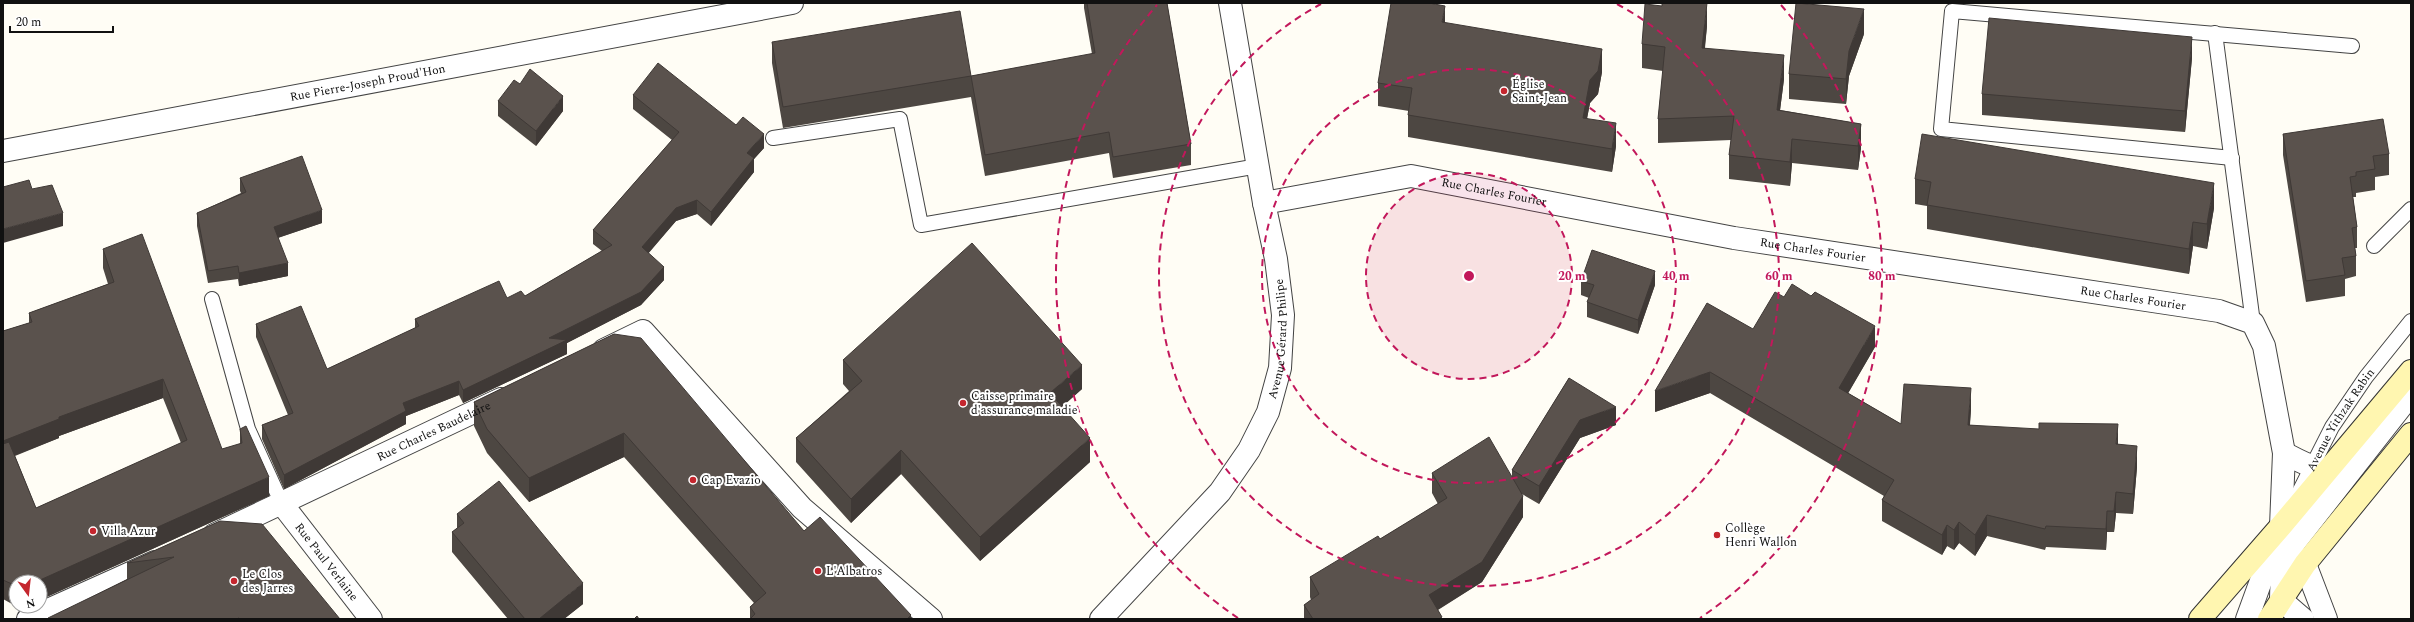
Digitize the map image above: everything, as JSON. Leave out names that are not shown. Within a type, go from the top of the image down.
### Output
[{"type":"main road","name":"Avenue Yithzak Rabin","points":[[2200,619],[2281,526],[2319,469],[2411,371]]},
{"type":"main road","points":[[2269,619],[2281,600],[2288,559],[2392,458],[2411,434]]},
{"type":"street","name":"Rue Pierre-Joseph Proud'Hon","points":[[3,151],[731,8],[792,3]]},
{"type":"street","name":"Avenue Gérard Philipe","points":[[1101,619],[1220,492],[1249,450],[1268,412],[1280,368],[1283,315],[1276,259],[1264,203],[1230,3]]},
{"type":"street","name":"Rue Charles Fourier","points":[[1264,203],[1412,176],[1734,238],[2219,311],[2253,323]]},
{"type":"street","points":[[2253,323],[2264,346],[2284,453],[2281,526],[2288,559],[2326,619]]},
{"type":"street","points":[[586,358],[643,331],[802,508],[931,619]]},
{"type":"street","name":"Rue Charles Baudelaire","points":[[195,543],[282,504],[523,389]]},
{"type":"street","points":[[2247,619],[2288,559],[2295,542],[2411,394]]},
{"type":"street","points":[[2284,453],[2319,469],[2353,467],[2392,458]]},
{"type":"street","name":"Rue Paul Verlaine","points":[[282,504],[371,619]]},
{"type":"street","points":[[28,619],[173,553]]},
{"type":"street","points":[[2249,562],[2288,559]]},
{"type":"street","points":[[2281,600],[2303,619]]},
{"type":"lane","points":[[2232,158],[1941,129],[1952,11],[2352,46]]},
{"type":"lane","points":[[2215,33],[2253,323]]},
{"type":"lane","points":[[773,138],[900,119],[921,225],[1258,166]]},
{"type":"lane","points":[[2374,246],[2411,208]]},
{"type":"lane","points":[[212,299],[248,429],[282,504]]},
{"type":"lane","name":"Avenue Yithzak Rabin","points":[[2319,469],[2332,427],[2366,377],[2411,321]]},
{"type":"building","points":[[1087,3],[1167,3],[1191,144],[1113,157],[1109,132],[985,155],[971,76],[1095,53]]},
{"type":"building","name":"Église Saint-Jean","points":[[1391,3],[1429,3],[1445,6],[1442,22],[1602,49],[1598,71],[1590,80],[1583,118],[1616,123],[1612,149],[1408,115],[1412,88],[1378,83]]},
{"type":"building","points":[[1662,3],[1707,3],[1702,48],[1784,55],[1777,110],[1861,124],[1858,146],[1792,139],[1790,162],[1729,155],[1734,116],[1658,119],[1665,47],[1642,44],[1645,4],[1662,6]]},
{"type":"building","points":[[1796,3],[1864,9],[1849,51],[1846,79],[1789,74]]},
{"type":"building","points":[[960,11],[971,76],[783,107],[772,42]]},
{"type":"building","points":[[1989,18],[2192,37],[2185,111],[1982,94]]},
{"type":"building","points":[[658,63],[736,125],[743,117],[764,134],[747,153],[754,158],[711,212],[697,200],[676,208],[642,247],[664,267],[641,292],[549,338],[567,340],[463,390],[459,381],[403,403],[406,411],[284,475],[262,425],[293,413],[256,324],[301,306],[327,369],[419,326],[415,319],[499,281],[507,298],[521,291],[525,296],[612,245],[593,230],[679,132],[633,95]]},
{"type":"building","points":[[530,69],[563,96],[536,131],[498,101],[514,80],[520,84]]},
{"type":"building","points":[[2383,119],[2389,154],[2373,156],[2375,169],[2356,172],[2356,176],[2350,177],[2357,227],[2352,228],[2356,256],[2342,258],[2345,275],[2306,281],[2283,134]]},
{"type":"building","points":[[1922,134],[2214,183],[2207,224],[2193,222],[2189,249],[1927,205],[1931,182],[1915,179]]},
{"type":"building","points":[[302,156],[322,210],[274,227],[288,263],[239,273],[238,266],[208,271],[197,213],[246,192],[240,178]]},
{"type":"building","points":[[29,180],[32,189],[52,185],[63,213],[3,229],[3,187]]},
{"type":"building","points":[[142,234],[222,449],[242,443],[240,429],[246,426],[269,477],[48,576],[48,574],[8,574],[8,582],[3,580],[3,444],[9,442],[36,508],[187,440],[163,379],[59,417],[59,419],[3,441],[3,331],[32,322],[29,313],[114,282],[103,249]]},
{"type":"building","name":"Caisse primaire d'assurance maladie","points":[[972,243],[1082,365],[1050,393],[1090,438],[980,537],[901,450],[851,499],[796,438],[862,381],[843,360]]},
{"type":"building","points":[[1592,250],[1655,271],[1638,320],[1587,302],[1594,285],[1581,281]]},
{"type":"building","points":[[1792,284],[1811,296],[1815,292],[1875,326],[1839,388],[1901,424],[1904,384],[1971,388],[1968,425],[2039,429],[2039,423],[2118,424],[2116,444],[2137,446],[2133,494],[2116,492],[2114,511],[2107,511],[2106,529],[2046,526],[2045,529],[1987,515],[1975,535],[1959,522],[1954,530],[1947,525],[1942,535],[1882,500],[1894,480],[1710,372],[1655,391],[1707,303],[1753,329],[1775,292],[1784,297]]},
{"type":"building","points":[[614,334],[641,338],[804,531],[820,517],[911,615],[907,619],[750,619],[755,614],[750,607],[766,593],[624,433],[529,478],[487,429],[474,402]]},
{"type":"building","points":[[1569,378],[1616,407],[1580,420],[1539,486],[1512,470]]},
{"type":"building","points":[[1489,437],[1523,496],[1482,562],[1429,595],[1442,617],[1439,619],[1313,619],[1304,605],[1319,594],[1310,577],[1378,536],[1380,539],[1447,498],[1432,473]]},
{"type":"building","points":[[499,481],[583,583],[539,619],[525,619],[452,532],[464,523],[457,514]]},
{"type":"building","points":[[220,521],[262,524],[340,619],[48,619],[174,557],[127,563]]},
{"type":"place","name":"Église Saint-Jean","points":[[1504,91]]},
{"type":"place","name":"Caisse primaire d'assurance maladie","points":[[963,403]]},
{"type":"place","name":"Cap Evazio","points":[[693,480]]},
{"type":"place","name":"Villa Azur","points":[[93,531]]},
{"type":"place","name":"Collège Henri Wallon","points":[[1717,535]]},
{"type":"place","name":"L'Albatros","points":[[818,571]]},
{"type":"place","name":"Le Clos des Jarres","points":[[234,581]]}]
